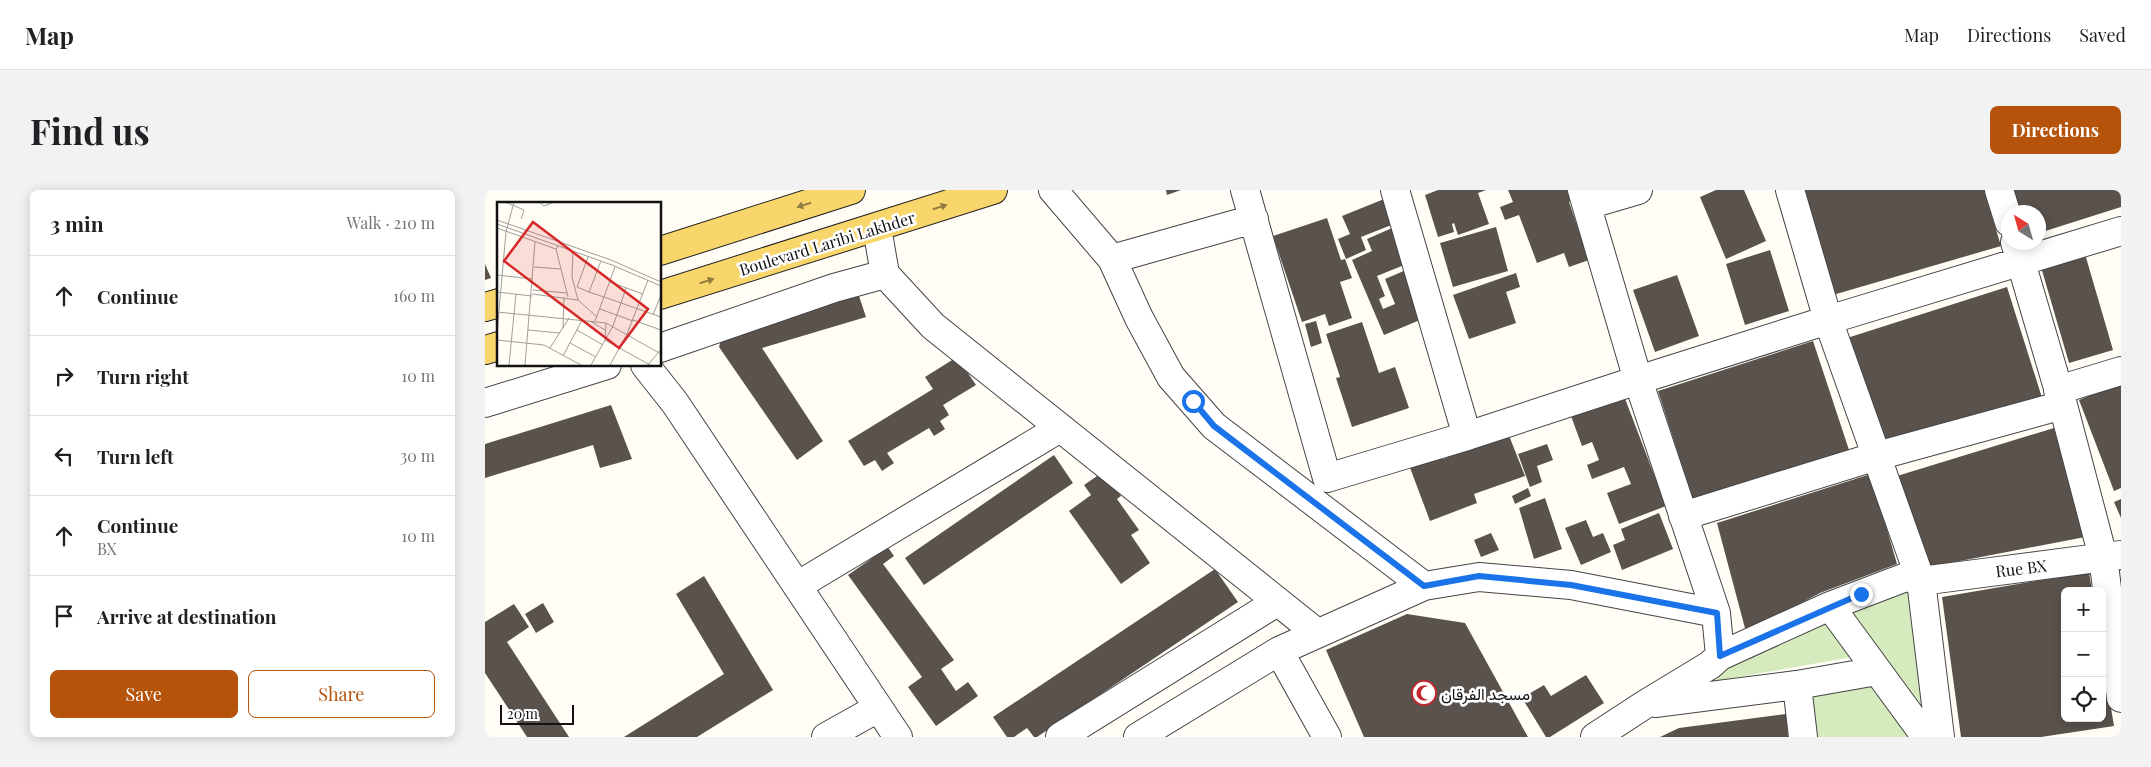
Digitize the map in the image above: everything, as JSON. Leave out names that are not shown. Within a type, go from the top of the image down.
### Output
[{"type":"main road","points":[[661,251],[851,190]]},
{"type":"main road","name":"Boulevard Laribi Lakhder","points":[[661,295],[993,190]]},
{"type":"street","points":[[1053,190],[1112,259],[1139,318],[1171,376],[1214,426],[1424,586]]},
{"type":"street","points":[[1245,190],[1255,219],[1327,478],[1467,436],[1829,320],[2017,252],[2121,231]]},
{"type":"street","points":[[1395,190],[1467,436]]},
{"type":"street","points":[[1638,190],[1584,198],[1638,380],[1717,613],[1720,656]]},
{"type":"street","points":[[1790,190],[1829,320],[1921,581],[1940,737]]},
{"type":"street","points":[[1999,190],[2004,205]]},
{"type":"street","points":[[1112,259],[1255,219]]},
{"type":"street","points":[[877,228],[885,274],[933,326],[1317,633]]},
{"type":"street","points":[[2017,252],[2061,398],[2112,556],[2121,698]]},
{"type":"street","points":[[661,348],[834,288],[885,274]]},
{"type":"street","points":[[485,403],[604,366]]},
{"type":"street","points":[[646,366],[675,403],[898,737]]},
{"type":"street","points":[[1683,516],[2061,398],[2121,370]]},
{"type":"street","points":[[797,586],[1060,428]]},
{"type":"street","name":"Rue BX","points":[[1597,736],[1710,665],[1720,656],[1830,606],[1906,577],[1921,581],[2112,556]]},
{"type":"street","points":[[1138,737],[1279,651],[1424,586],[1479,576],[1571,585],[1717,613]]},
{"type":"street","points":[[1060,737],[1277,602]]},
{"type":"street","points":[[1830,606],[1926,737]]},
{"type":"street","points":[[1279,651],[1327,737]]},
{"type":"street","points":[[1644,705],[1797,685],[1877,671]]},
{"type":"street","points":[[1797,685],[1803,737]]},
{"type":"street","points":[[826,737],[878,708]]},
{"type":"green space","points":[[1912,585],[1925,720],[1849,611]]},
{"type":"green space","points":[[1826,610],[1852,657],[1710,682],[1707,676]]},
{"type":"green space","points":[[1870,678],[1914,737],[1814,737],[1806,703],[1814,690]]},
{"type":"building","points":[[1166,190],[1181,190],[1167,195]]},
{"type":"building","points":[[1438,190],[1486,190],[1478,193],[1489,224],[1458,235],[1454,223],[1452,224],[1454,232],[1438,237],[1425,195]]},
{"type":"building","points":[[1508,190],[1567,190],[1571,201],[1569,202],[1589,260],[1569,267],[1564,253],[1537,263],[1519,215],[1505,220],[1500,207],[1513,202]]},
{"type":"building","points":[[1716,190],[1744,190],[1766,241],[1726,259],[1700,197]]},
{"type":"building","points":[[1792,190],[1984,190],[2001,246],[1826,297]]},
{"type":"building","points":[[2011,190],[2121,190],[2121,207],[2046,231],[2046,205],[2015,205]]},
{"type":"building","points":[[1389,197],[1399,222],[1361,237],[1366,250],[1346,259],[1338,239],[1350,234],[1342,216]]},
{"type":"building","points":[[1327,218],[1341,260],[1345,259],[1352,278],[1340,282],[1352,318],[1329,326],[1325,314],[1302,322],[1273,236]]},
{"type":"building","points":[[1399,225],[1414,261],[1377,276],[1385,296],[1379,299],[1383,309],[1395,304],[1385,279],[1413,267],[1432,315],[1384,335],[1352,260],[1372,251],[1367,239]]},
{"type":"building","points":[[1496,227],[1508,271],[1453,287],[1440,243]]},
{"type":"building","points":[[1770,250],[1789,311],[1745,325],[1726,264]]},
{"type":"building","points":[[2085,254],[2113,350],[2069,363],[2041,267]]},
{"type":"building","points":[[485,264],[491,278],[485,280]]},
{"type":"building","points":[[1516,273],[1520,287],[1506,292],[1516,323],[1469,339],[1453,295]]},
{"type":"building","points":[[1677,275],[1699,336],[1655,352],[1633,290]]},
{"type":"building","points":[[856,287],[866,317],[762,348],[823,441],[797,460],[719,347],[725,326]]},
{"type":"building","points":[[2007,287],[2044,404],[1881,456],[1847,338]]},
{"type":"building","points":[[1316,321],[1322,343],[1311,347],[1305,324]]},
{"type":"building","points":[[1362,322],[1379,373],[1395,367],[1409,408],[1352,427],[1336,378],[1340,377],[1326,334]]},
{"type":"building","points":[[1813,341],[1850,453],[1696,510],[1658,391]]},
{"type":"building","points":[[957,357],[976,385],[943,405],[949,415],[940,421],[945,429],[934,436],[929,428],[887,453],[894,463],[882,471],[875,460],[864,466],[848,441],[933,389],[925,377]]},
{"type":"building","points":[[2121,383],[2121,488],[2114,491],[2079,400]]},
{"type":"building","points":[[1624,396],[1666,506],[1619,524],[1607,493],[1631,484],[1624,467],[1592,479],[1587,465],[1599,460],[1592,442],[1582,446],[1571,416]]},
{"type":"building","points":[[611,405],[632,459],[600,468],[593,445],[485,478],[485,444]]},
{"type":"building","points":[[2054,428],[2085,537],[1929,567],[1897,476]]},
{"type":"building","points":[[1508,433],[1525,476],[1474,494],[1477,503],[1430,521],[1409,465],[1440,453],[1443,459]]},
{"type":"building","points":[[1547,444],[1553,460],[1537,466],[1542,482],[1530,487],[1518,454]]},
{"type":"building","points":[[1054,455],[1073,483],[924,585],[905,558]]},
{"type":"building","points":[[1103,472],[1121,496],[1117,499],[1139,530],[1131,535],[1150,563],[1121,584],[1069,511],[1091,495],[1084,485]]},
{"type":"building","points":[[1871,474],[1897,564],[1820,593],[1746,632],[1717,523]]},
{"type":"building","points":[[1528,488],[1531,496],[1515,504],[1512,496]]},
{"type":"building","points":[[1545,498],[1562,549],[1534,559],[1519,508]]},
{"type":"building","points":[[2121,499],[2121,518],[2114,502]]},
{"type":"building","points":[[1659,513],[1673,549],[1622,570],[1613,545],[1625,540],[1621,529]]},
{"type":"building","points":[[1586,520],[1593,537],[1603,533],[1611,552],[1581,565],[1565,528]]},
{"type":"building","points":[[1491,533],[1499,550],[1481,557],[1474,540]]},
{"type":"building","points":[[880,536],[894,556],[883,564],[954,660],[941,669],[956,691],[968,682],[978,696],[936,726],[908,687],[922,677],[848,575],[871,559],[863,548]]},
{"type":"building","points":[[1215,569],[1238,602],[1037,737],[1034,737],[1027,728],[1014,737],[1007,737],[993,717]]},
{"type":"building","points":[[2089,572],[2091,587],[2061,587],[2061,722],[2106,722],[2106,678],[2114,726],[2041,737],[1961,737],[1942,597]]},
{"type":"building","points":[[704,576],[773,690],[697,737],[624,737],[724,674],[676,594]]},
{"type":"building","points":[[543,603],[554,622],[536,633],[525,614]]},
{"type":"building","points":[[514,604],[529,627],[507,642],[569,737],[527,737],[485,673],[485,622]]},
{"type":"building","name":"مسجد الفرقان","points":[[1407,614],[1465,623],[1528,737],[1364,737],[1326,650]]},
{"type":"building","points":[[1586,675],[1604,703],[1550,737],[1546,737],[1522,698],[1544,685],[1551,696]]},
{"type":"building","points":[[1786,714],[1788,737],[1660,737],[1679,728]]},
{"type":"place","name":"مسجد الفرقان","points":[[1424,693]]},
{"type":"route","points":[[1193,401],[1214,426],[1424,586],[1479,576],[1571,585],[1717,613],[1720,656],[1861,594]]}]
